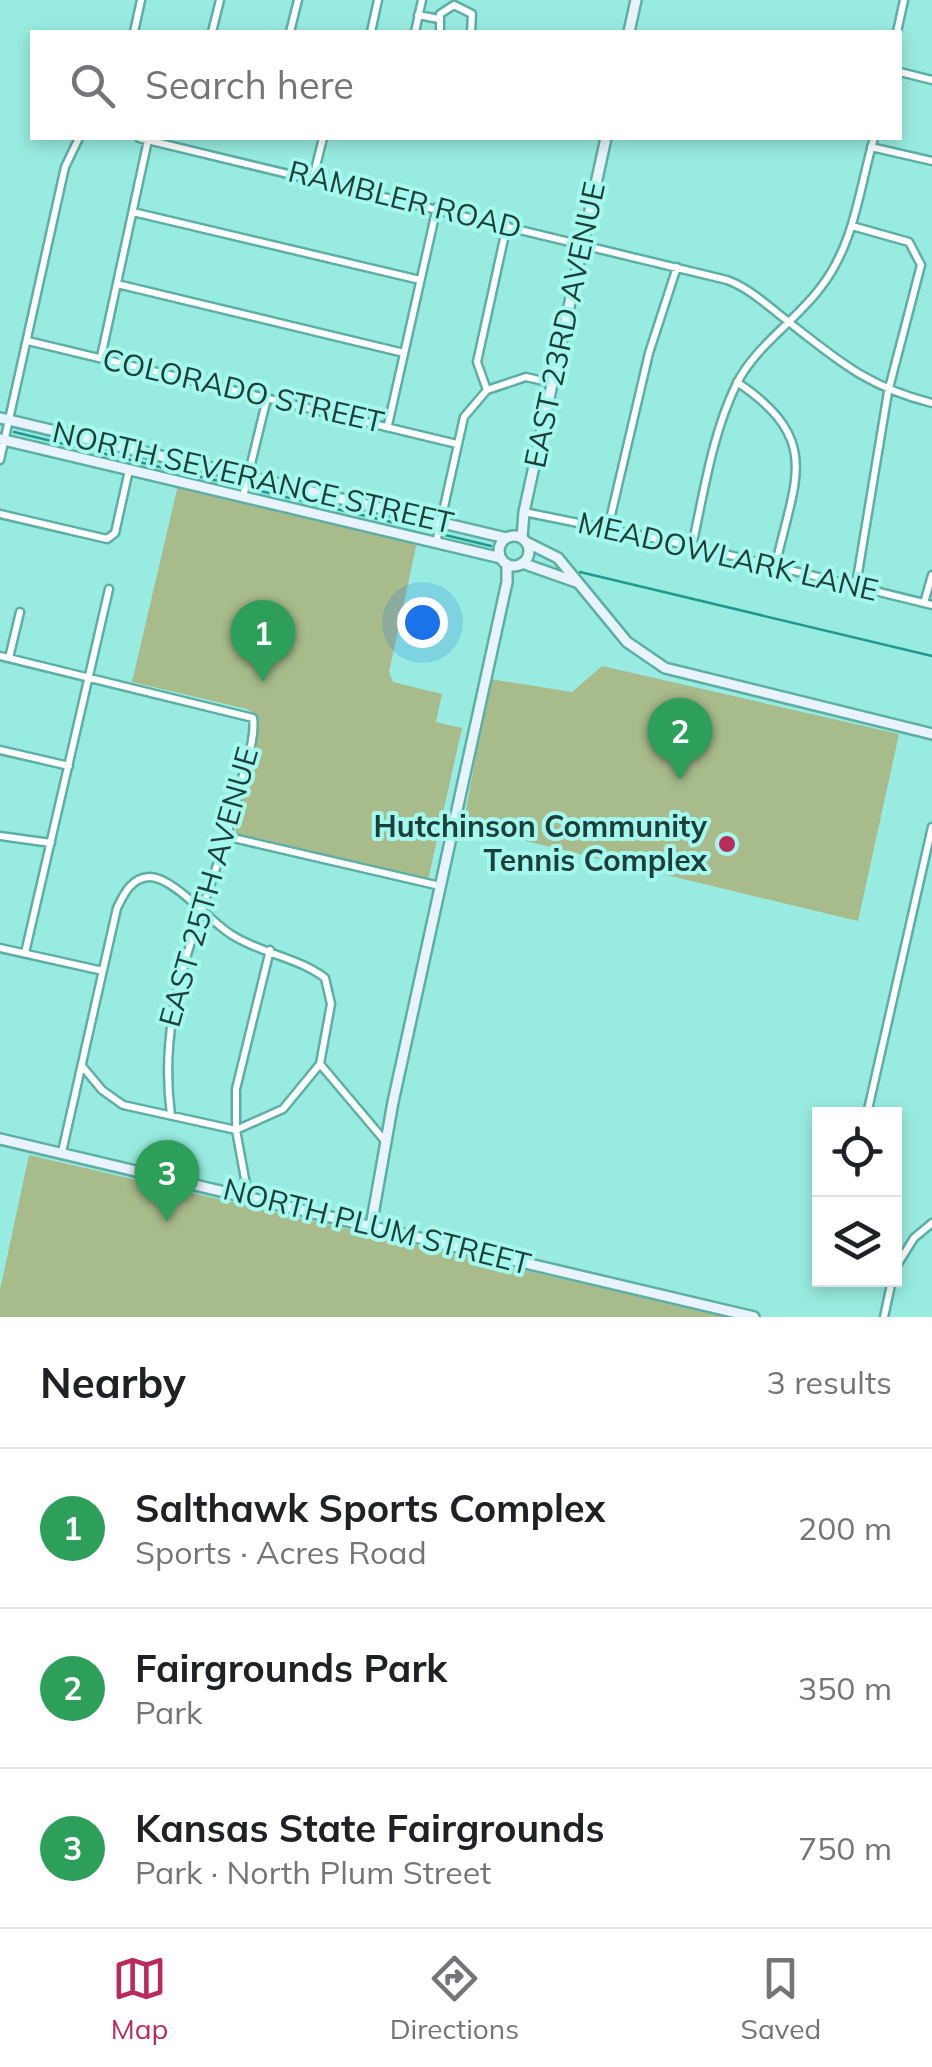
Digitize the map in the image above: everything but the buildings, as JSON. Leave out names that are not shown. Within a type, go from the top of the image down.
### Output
[{"type":"street","points":[[134,30],[141,0]]},
{"type":"street","points":[[212,30],[220,0]]},
{"type":"street","points":[[290,30],[298,0]]},
{"type":"street","points":[[371,30],[378,0]]},
{"type":"street","points":[[415,30],[422,0]]},
{"type":"street","points":[[629,30],[636,0]]},
{"type":"street","points":[[897,30],[904,0]]},
{"type":"street","points":[[440,30],[438,20],[446,8],[465,8],[474,23],[472,30]]},
{"type":"street","points":[[418,16],[438,20]]},
{"type":"street","points":[[902,72],[932,80]]},
{"type":"street","points":[[0,460],[5,419],[28,341],[65,167],[78,140]]},
{"type":"street","points":[[101,357],[144,140]]},
{"type":"street","name":"RAMBLER ROAD","points":[[148,140],[437,207],[737,283],[841,363],[888,392],[932,403]]},
{"type":"street","points":[[314,178],[323,140]]},
{"type":"street","name":"EAST 23RD AVENUE","points":[[517,538],[606,140]]},
{"type":"street","points":[[692,546],[719,425],[737,382],[838,263],[852,226],[873,140]]},
{"type":"street","points":[[871,147],[932,162]]},
{"type":"street","points":[[388,424],[437,207]]},
{"type":"street","points":[[132,212],[420,280]]},
{"type":"street","points":[[487,390],[478,372],[478,356],[508,225]]},
{"type":"street","points":[[852,226],[909,242],[921,265],[888,392],[856,585]]},
{"type":"street","points":[[608,528],[648,353],[677,267]]},
{"type":"street","points":[[117,284],[404,353]]},
{"type":"street","name":"COLORADO STREET","points":[[28,341],[388,424],[457,444]]},
{"type":"street","points":[[436,542],[468,409],[487,390],[526,377],[552,383]]},
{"type":"street","points":[[737,382],[769,404],[790,430],[797,458],[775,568]]},
{"type":"street","points":[[243,497],[266,398]]},
{"type":"street","name":"NORTH SEVERANCE STREET","points":[[5,419],[517,538],[558,558],[628,642],[665,668],[932,734]]},
{"type":"street","name":"NORTH SEVERANCE STREET","points":[[2,440],[436,542],[579,584]]},
{"type":"street","points":[[0,514],[106,539],[115,532],[129,470]]},
{"type":"street","name":"MEADOWLARK LANE","points":[[524,512],[692,546],[928,604]]},
{"type":"street","points":[[371,1226],[440,886],[508,582],[529,553],[517,538],[500,545],[508,582]]},
{"type":"street","points":[[928,604],[932,576]]},
{"type":"street","points":[[25,953],[109,590]]},
{"type":"street","points":[[20,612],[4,657],[89,676]]},
{"type":"street","name":"EAST 25TH AVENUE","points":[[89,676],[253,718],[229,837],[199,910],[166,1044],[171,1116]]},
{"type":"street","points":[[0,750],[69,766]]},
{"type":"street","points":[[869,1107],[932,827]]},
{"type":"street","points":[[0,836],[50,844]]},
{"type":"street","points":[[229,837],[440,886]]},
{"type":"street","points":[[62,1152],[117,908],[128,886],[149,877],[168,882],[234,936],[304,962],[326,978],[331,1004],[320,1064],[282,1109],[236,1130],[123,1105],[102,1090],[82,1066]]},
{"type":"street","points":[[919,879],[932,882]]},
{"type":"street","points":[[0,948],[103,971]]},
{"type":"street","points":[[248,1195],[236,1130],[236,1089],[270,950]]},
{"type":"street","points":[[320,1064],[386,1142]]},
{"type":"street","name":"NORTH PLUM STREET","points":[[0,1139],[753,1317]]},
{"type":"street","points":[[902,1257],[914,1238],[932,1223]]},
{"type":"street","points":[[884,1317],[890,1287]]},
{"type":"green space","points":[[178,485],[417,542],[389,672],[393,682],[442,694],[436,722],[462,728],[428,880],[235,834],[258,716],[247,709],[132,682]]},
{"type":"green space","points":[[602,666],[899,734],[858,921],[463,826],[490,679],[572,692]]},
{"type":"green space","points":[[29,1155],[726,1317],[0,1317],[0,1290]]},
{"type":"waterway","points":[[14,432],[235,485]]},
{"type":"waterway","points":[[252,489],[429,531]]},
{"type":"waterway","points":[[445,535],[491,546]]},
{"type":"waterway","points":[[580,572],[932,656]]},
{"type":"place","name":"Salthawk Sports Complex","points":[[263,682]]},
{"type":"place","name":"Fairgrounds Park","points":[[680,780]]},
{"type":"place","name":"Hutchinson Community Tennis Complex","points":[[727,844]]},
{"type":"place","name":"Kansas State Fairgrounds","points":[[167,1222]]}]
